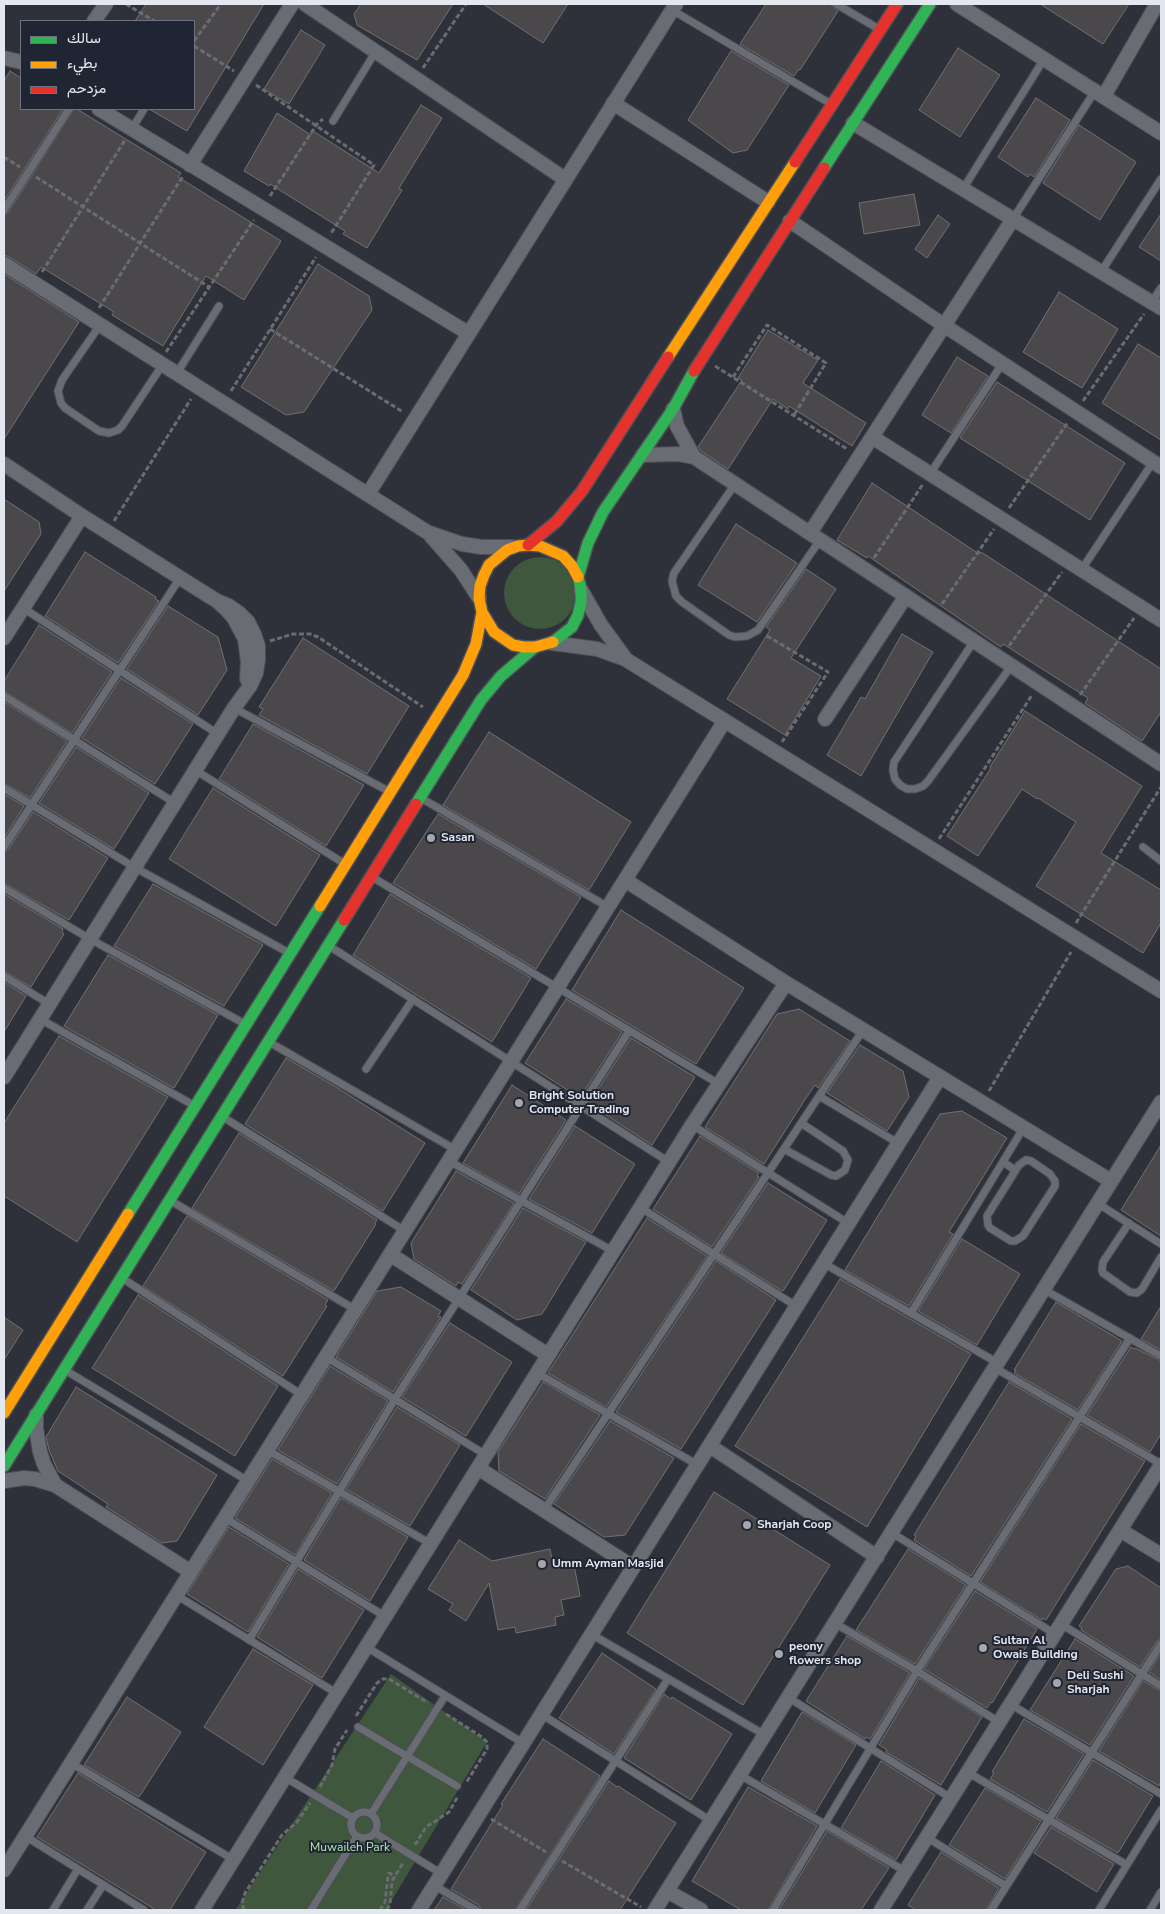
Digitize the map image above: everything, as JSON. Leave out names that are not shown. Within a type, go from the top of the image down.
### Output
[{"type":"main road","points":[[523,546],[557,521],[582,491],[896,4]]},
{"type":"main road","points":[[579,583],[588,544],[603,512],[673,410],[702,357],[930,4]]},
{"type":"main road","points":[[4,1466],[491,687],[512,666],[536,648],[552,643],[563,636],[572,626],[578,615],[581,602],[579,583],[572,566],[558,553],[540,546],[523,546],[507,550],[489,566],[480,586],[479,598],[482,612],[494,632],[513,645],[536,648]]},
{"type":"main road","points":[[4,1413],[437,716],[470,660],[476,644],[482,612]]},
{"type":"main road","points":[[246,1024],[254,1031],[252,1044]]},
{"type":"main road","points":[[225,1112],[226,1093],[230,1080]]},
{"type":"street","points":[[95,20],[106,4]]},
{"type":"street","points":[[190,165],[292,4]]},
{"type":"street","points":[[305,4],[565,179]]},
{"type":"street","points":[[957,4],[1161,133]]},
{"type":"street","points":[[1100,94],[1157,4]]},
{"type":"street","points":[[368,494],[613,104],[670,6]]},
{"type":"street","points":[[4,58],[20,62]]},
{"type":"street","points":[[613,104],[768,202]]},
{"type":"street","points":[[101,110],[468,333]]},
{"type":"street","points":[[853,123],[1156,305]]},
{"type":"street","points":[[815,537],[872,437],[1013,219]]},
{"type":"street","points":[[790,221],[1002,364],[1157,464]]},
{"type":"street","points":[[4,264],[427,532],[462,544],[499,548],[523,546]]},
{"type":"street","points":[[673,410],[677,426],[694,457]]},
{"type":"street","points":[[872,437],[1161,620]]},
{"type":"street","points":[[643,455],[678,454],[694,457],[1039,684],[1160,760]]},
{"type":"street","points":[[4,464],[107,532],[239,613],[248,622],[258,646],[256,673],[250,686],[241,696],[5,1073]]},
{"type":"street","points":[[4,638],[82,516]]},
{"type":"street","points":[[427,532],[461,570],[479,598]]},
{"type":"street","points":[[579,583],[601,625],[625,659]]},
{"type":"street","points":[[825,719],[906,596]]},
{"type":"street","points":[[217,601],[234,618],[246,644],[248,674],[241,696]]},
{"type":"street","points":[[552,643],[596,649],[625,659],[1161,991]]},
{"type":"street","points":[[4,1870],[724,722]]},
{"type":"street","points":[[625,880],[786,983],[1112,1180]]},
{"type":"street","points":[[202,1910],[368,1648],[692,1125],[786,983]]},
{"type":"street","points":[[419,1910],[940,1076]]},
{"type":"street","points":[[655,1910],[836,1624],[1161,1102]]},
{"type":"street","points":[[391,1255],[548,1355]]},
{"type":"street","points":[[36,1415],[40,1452],[55,1486]]},
{"type":"street","points":[[710,1446],[877,1557]]},
{"type":"street","points":[[883,1909],[926,1837],[1161,1464]]},
{"type":"street","points":[[478,1468],[633,1567]]},
{"type":"street","points":[[4,1481],[24,1478],[34,1479],[55,1486],[191,1572]]},
{"type":"street","points":[[1120,1530],[1161,1555]]},
{"type":"street","points":[[667,1891],[701,1910]]},
{"type":"lane","points":[[836,4],[880,30]]},
{"type":"lane","points":[[670,6],[831,104]]},
{"type":"lane","points":[[333,121],[376,51]]},
{"type":"lane","points":[[963,189],[1044,59]]},
{"type":"lane","points":[[1013,219],[1100,94]]},
{"type":"lane","points":[[4,210],[68,110]]},
{"type":"lane","points":[[132,129],[143,110]]},
{"type":"lane","points":[[1101,272],[1161,179]]},
{"type":"lane","points":[[1156,305],[1161,288]]},
{"type":"lane","points":[[178,374],[219,306]]},
{"type":"lane","points":[[96,322],[62,380],[58,392],[61,403],[65,408],[99,431],[109,433],[118,430],[122,426],[161,363]]},
{"type":"lane","points":[[930,474],[1002,364]]},
{"type":"lane","points":[[1076,566],[1157,464]]},
{"type":"lane","points":[[735,484],[674,573],[672,581],[672,589],[682,602],[729,635],[735,637],[747,636],[758,630],[815,537]]},
{"type":"lane","points":[[4,847],[180,578]]},
{"type":"lane","points":[[23,608],[218,734]]},
{"type":"lane","points":[[974,641],[894,762],[895,778],[900,785],[907,789],[915,789],[923,786],[928,781],[1006,662]]},
{"type":"lane","points":[[4,696],[175,803]]},
{"type":"lane","points":[[234,708],[390,792]]},
{"type":"lane","points":[[195,770],[345,865]]},
{"type":"lane","points":[[4,788],[134,867],[290,954]]},
{"type":"lane","points":[[421,798],[608,907]]},
{"type":"lane","points":[[1143,847],[1161,861]]},
{"type":"lane","points":[[371,877],[719,1084]]},
{"type":"lane","points":[[4,888],[90,939],[246,1024]]},
{"type":"lane","points":[[329,945],[669,1162]]},
{"type":"lane","points":[[4,976],[49,1004]]},
{"type":"lane","points":[[366,1070],[413,999]]},
{"type":"lane","points":[[40,1019],[195,1106]]},
{"type":"lane","points":[[544,1510],[864,1030]]},
{"type":"lane","points":[[249,1640],[395,1399],[629,1031]]},
{"type":"lane","points":[[268,1042],[521,1200],[613,1251]]},
{"type":"lane","points":[[819,1096],[898,1143]]},
{"type":"lane","points":[[225,1112],[405,1231]]},
{"type":"lane","points":[[784,1148],[831,1175],[836,1176],[845,1170],[848,1160],[843,1151],[801,1123]]},
{"type":"lane","points":[[692,1125],[848,1223]]},
{"type":"lane","points":[[911,1313],[1024,1128]]},
{"type":"lane","points":[[1031,1161],[1053,1177],[1055,1186],[1023,1236],[1015,1241],[1011,1241],[990,1228],[987,1216],[1015,1170],[1022,1162],[1031,1161]]},
{"type":"lane","points":[[1003,1162],[1015,1170]]},
{"type":"lane","points":[[170,1200],[356,1310]]},
{"type":"lane","points":[[1097,1203],[1161,1244]]},
{"type":"lane","points":[[641,1208],[796,1306]]},
{"type":"lane","points":[[1129,1223],[1103,1262],[1104,1273],[1130,1292],[1136,1293],[1142,1289],[1161,1257]]},
{"type":"lane","points":[[823,1263],[911,1313],[1161,1464]]},
{"type":"lane","points":[[122,1278],[302,1395]]},
{"type":"lane","points":[[1044,1289],[1161,1356]]},
{"type":"lane","points":[[773,1910],[917,1671],[1130,1338]]},
{"type":"lane","points":[[326,1357],[486,1455]]},
{"type":"lane","points":[[64,1370],[248,1481]]},
{"type":"lane","points":[[537,1373],[698,1465]]},
{"type":"lane","points":[[267,1450],[431,1544]]},
{"type":"lane","points":[[224,1518],[386,1617]]},
{"type":"lane","points":[[892,1533],[974,1582],[1161,1686]]},
{"type":"lane","points":[[176,1595],[338,1694]]},
{"type":"lane","points":[[836,1624],[999,1722]]},
{"type":"lane","points":[[591,1634],[765,1736]]},
{"type":"lane","points":[[991,1910],[1161,1644]]},
{"type":"lane","points":[[368,1648],[523,1743]]},
{"type":"lane","points":[[520,1910],[668,1679]]},
{"type":"lane","points":[[371,1814],[445,1696]]},
{"type":"lane","points":[[789,1698],[952,1798]]},
{"type":"lane","points":[[1010,1704],[1161,1794]]},
{"type":"lane","points":[[541,1714],[711,1821]]},
{"type":"lane","points":[[358,1727],[457,1786]]},
{"type":"lane","points":[[71,1763],[234,1860]]},
{"type":"lane","points":[[968,1772],[1127,1864]]},
{"type":"lane","points":[[740,1774],[905,1871]]},
{"type":"lane","points":[[286,1778],[353,1818]]},
{"type":"lane","points":[[1098,1910],[1161,1810]]},
{"type":"lane","points":[[361,1813],[371,1814],[377,1823],[375,1832],[367,1838],[357,1836],[351,1828],[353,1818],[361,1813]]},
{"type":"lane","points":[[375,1832],[476,1910]]},
{"type":"lane","points":[[25,1836],[144,1910]]},
{"type":"lane","points":[[311,1910],[357,1836]]},
{"type":"lane","points":[[926,1837],[1006,1886]]},
{"type":"lane","points":[[53,1910],[78,1869]]},
{"type":"lane","points":[[87,1910],[103,1885]]},
{"type":"lane","points":[[1150,1910],[1161,1892]]},
{"type":"path","points":[[126,4],[152,20]]},
{"type":"path","points":[[195,40],[221,4]]},
{"type":"path","points":[[416,78],[466,4]]},
{"type":"path","points":[[195,47],[316,124],[374,165],[224,403]]},
{"type":"path","points":[[161,363],[316,124],[324,119],[333,121]]},
{"type":"path","points":[[35,284],[132,129]]},
{"type":"path","points":[[4,157],[209,287]]},
{"type":"path","points":[[96,322],[140,244],[190,165]]},
{"type":"path","points":[[934,615],[1076,411],[1156,305]]},
{"type":"path","points":[[733,377],[767,325],[826,363],[794,415]]},
{"type":"path","points":[[270,329],[415,419]]},
{"type":"path","points":[[702,357],[860,457]]},
{"type":"path","points":[[107,532],[199,387]]},
{"type":"path","points":[[866,570],[930,474]]},
{"type":"path","points":[[1006,662],[1076,566]]},
{"type":"path","points":[[1073,706],[1142,607]]},
{"type":"path","points":[[758,630],[828,672],[775,753]]},
{"type":"path","points":[[258,646],[293,634],[302,633],[318,638],[437,716]]},
{"type":"path","points":[[932,850],[1039,684]]},
{"type":"path","points":[[982,1102],[1074,937],[1161,787]]},
{"type":"path","points":[[380,1910],[385,1902],[389,1873],[395,1876]]},
{"type":"green space","points":[[540,557],[560,563],[570,573],[576,593],[570,613],[560,623],[540,629],[520,623],[510,613],[504,593],[510,573],[520,563]]},
{"type":"green space","name":"Muwaileh Park","points":[[391,1674],[487,1742],[386,1910],[236,1909]]},
{"type":"building","points":[[146,4],[264,4],[187,131],[151,110],[195,110],[195,20],[136,20]]},
{"type":"building","points":[[361,4],[453,4],[417,60],[357,25],[354,14]]},
{"type":"building","points":[[483,4],[568,4],[543,43]]},
{"type":"building","points":[[766,4],[830,4],[838,11],[800,70],[794,76],[740,44]]},
{"type":"building","points":[[1040,4],[1129,4],[1103,44]]},
{"type":"building","points":[[301,30],[325,45],[289,104],[264,89]]},
{"type":"building","points":[[958,48],[1000,75],[960,137],[919,110]]},
{"type":"building","points":[[731,51],[789,85],[747,150],[733,153],[688,120]]},
{"type":"building","points":[[10,71],[20,77],[20,110],[62,110],[4,201],[4,81]]},
{"type":"building","points":[[1036,98],[1070,120],[1034,177],[1030,174],[1028,177],[998,157]]},
{"type":"building","points":[[421,105],[442,118],[399,188],[402,190],[367,248],[343,234],[345,231],[270,184],[269,186],[244,171],[277,113],[311,135],[313,131],[379,173]]},
{"type":"building","points":[[73,110],[79,110],[181,173],[178,177],[281,241],[244,300],[206,276],[163,346],[112,315],[114,312],[41,267],[36,274],[4,255],[4,215],[8,213]]},
{"type":"building","points":[[1079,125],[1136,162],[1100,220],[1043,183]]},
{"type":"building","points":[[914,194],[920,225],[864,234],[859,203]]},
{"type":"building","points":[[1161,214],[1161,261],[1139,247]]},
{"type":"building","points":[[938,215],[950,224],[927,258],[915,249]]},
{"type":"building","points":[[318,264],[369,296],[372,310],[304,412],[286,415],[241,387]]},
{"type":"building","points":[[4,274],[79,322],[4,439]]},
{"type":"building","points":[[1059,292],[1118,329],[1082,388],[1023,352]]},
{"type":"building","points":[[768,330],[818,360],[803,383],[866,423],[852,446],[789,406],[788,409],[773,399],[728,469],[698,447],[742,380],[738,378]]},
{"type":"building","points":[[1138,344],[1161,358],[1161,440],[1102,403]]},
{"type":"building","points":[[957,357],[988,376],[951,433],[922,415]]},
{"type":"building","points":[[997,382],[1125,463],[1090,520],[960,438]]},
{"type":"building","points":[[872,483],[979,554],[981,552],[1161,669],[1161,712],[1142,741],[1085,703],[1088,698],[1003,644],[1001,647],[868,556],[867,558],[837,540]]},
{"type":"building","points":[[4,499],[39,522],[41,534],[4,591]]},
{"type":"building","points":[[736,524],[797,563],[757,622],[698,585]]},
{"type":"building","points":[[85,552],[156,597],[155,599],[159,601],[118,663],[45,616]]},
{"type":"building","points":[[806,569],[836,589],[791,658],[821,676],[785,735],[727,699],[770,630],[766,627]]},
{"type":"building","points":[[168,606],[218,637],[227,670],[198,715],[127,669]]},
{"type":"building","points":[[39,625],[112,672],[72,733],[4,691],[4,681]]},
{"type":"building","points":[[902,634],[933,652],[861,776],[827,755],[861,697],[865,699]]},
{"type":"building","points":[[303,638],[409,706],[367,774],[259,715],[263,709],[259,707]]},
{"type":"building","points":[[121,678],[193,724],[155,784],[82,738]]},
{"type":"building","points":[[4,702],[67,741],[30,798],[4,783]]},
{"type":"building","points":[[1025,711],[1142,786],[1101,853],[1161,890],[1161,923],[1143,953],[1036,886],[1076,822],[1038,798],[1022,789],[978,856],[947,836]]},
{"type":"building","points":[[253,724],[364,785],[326,846],[219,779]]},
{"type":"building","points":[[489,732],[631,822],[589,890],[443,805]]},
{"type":"building","points":[[76,747],[149,793],[114,849],[39,803]]},
{"type":"building","points":[[213,788],[320,855],[276,926],[169,859]]},
{"type":"building","points":[[4,794],[24,806],[4,838]]},
{"type":"building","points":[[33,812],[108,858],[69,920],[4,883],[4,852],[8,850]]},
{"type":"building","points":[[438,814],[581,897],[536,969],[393,883]]},
{"type":"building","points":[[153,884],[263,945],[224,1006],[114,946]]},
{"type":"building","points":[[4,894],[63,929],[62,932],[64,934],[31,987],[4,971]]},
{"type":"building","points":[[390,894],[531,978],[492,1042],[353,955]]},
{"type":"building","points":[[621,910],[744,988],[696,1064],[572,990]]},
{"type":"building","points":[[108,955],[218,1015],[174,1088],[64,1026]]},
{"type":"building","points":[[4,982],[26,996],[4,1032]]},
{"type":"building","points":[[566,999],[622,1032],[580,1098],[525,1063]]},
{"type":"building","points":[[799,1009],[850,1041],[818,1088],[815,1085],[764,1164],[705,1127],[777,1014]]},
{"type":"building","points":[[59,1036],[168,1097],[77,1242],[4,1196],[4,1123]]},
{"type":"building","points":[[631,1038],[695,1077],[652,1145],[589,1104]]},
{"type":"building","points":[[860,1045],[903,1071],[909,1097],[887,1131],[827,1093]]},
{"type":"building","points":[[286,1058],[425,1143],[383,1211],[245,1124]]},
{"type":"building","points":[[512,1085],[566,1120],[519,1194],[463,1163]]},
{"type":"building","points":[[962,1111],[1007,1138],[949,1232],[953,1234],[909,1306],[845,1270],[940,1114]]},
{"type":"building","points":[[575,1126],[635,1164],[592,1233],[529,1199]]},
{"type":"building","points":[[239,1133],[377,1220],[334,1291],[192,1208]]},
{"type":"building","points":[[700,1136],[759,1173],[757,1176],[759,1177],[712,1247],[653,1209]]},
{"type":"building","points":[[1161,1145],[1161,1236],[1121,1210]]},
{"type":"building","points":[[456,1171],[514,1203],[462,1284],[458,1282],[456,1286],[414,1259],[411,1243]]},
{"type":"building","points":[[768,1183],[827,1220],[782,1291],[721,1253]]},
{"type":"building","points":[[523,1208],[586,1242],[542,1314],[517,1320],[471,1290]]},
{"type":"building","points":[[187,1216],[328,1300],[325,1305],[327,1306],[283,1376],[143,1286]]},
{"type":"building","points":[[647,1218],[707,1256],[606,1407],[548,1373]]},
{"type":"building","points":[[962,1239],[1020,1274],[977,1345],[918,1311]]},
{"type":"building","points":[[716,1261],[776,1300],[681,1449],[616,1412]]},
{"type":"building","points":[[840,1279],[971,1354],[867,1527],[735,1446]]},
{"type":"building","points":[[401,1287],[441,1311],[438,1316],[441,1317],[393,1392],[336,1357],[377,1291]]},
{"type":"building","points":[[138,1295],[278,1386],[235,1456],[92,1368]]},
{"type":"building","points":[[1056,1302],[1122,1341],[1078,1410],[1014,1373],[1016,1371],[1014,1370]]},
{"type":"building","points":[[1161,1306],[1161,1350],[1141,1339]]},
{"type":"building","points":[[4,1317],[23,1330],[4,1360]]},
{"type":"building","points":[[450,1323],[512,1362],[466,1436],[402,1397]]},
{"type":"building","points":[[1131,1347],[1161,1361],[1161,1434],[1150,1452],[1087,1415]]},
{"type":"building","points":[[330,1366],[388,1401],[337,1484],[278,1450]]},
{"type":"building","points":[[543,1382],[600,1415],[545,1499],[499,1471],[498,1452]]},
{"type":"building","points":[[1009,1382],[1072,1419],[971,1576],[914,1540],[916,1536],[914,1535]]},
{"type":"building","points":[[76,1387],[217,1475],[177,1541],[162,1543],[106,1507],[108,1504],[58,1471],[46,1437]]},
{"type":"building","points":[[397,1407],[460,1445],[410,1526],[346,1489]]},
{"type":"building","points":[[610,1421],[674,1458],[625,1535],[604,1537],[554,1504]]},
{"type":"building","points":[[1081,1424],[1145,1461],[1046,1620],[1043,1618],[1042,1620],[980,1582]]},
{"type":"building","points":[[272,1459],[332,1493],[295,1555],[235,1518]]},
{"type":"building","points":[[714,1492],[830,1565],[743,1705],[627,1633]]},
{"type":"building","points":[[341,1498],[408,1537],[370,1601],[304,1560]]},
{"type":"building","points":[[229,1527],[289,1564],[248,1632],[187,1594]]},
{"type":"building","points":[[459,1540],[492,1561],[550,1549],[553,1564],[573,1560],[580,1596],[561,1600],[564,1615],[555,1617],[556,1625],[516,1633],[515,1627],[498,1630],[489,1583],[466,1621],[449,1610],[453,1604],[428,1589]]},
{"type":"building","points":[[908,1549],[966,1585],[915,1664],[856,1630]]},
{"type":"building","points":[[1128,1566],[1161,1588],[1161,1639],[1157,1641],[1140,1667],[1081,1630],[1082,1628],[1079,1626],[1116,1569]]},
{"type":"building","points":[[298,1569],[364,1610],[322,1678],[257,1637]]},
{"type":"building","name":"Sultan Al Owais Building","points":[[975,1591],[1037,1629],[992,1703],[987,1708],[924,1669]]},
{"type":"building","points":[[847,1636],[910,1673],[870,1739],[866,1737],[865,1739],[806,1701]]},
{"type":"building","points":[[1075,1639],[1134,1676],[1090,1745],[1030,1710]]},
{"type":"building","points":[[253,1649],[313,1685],[263,1765],[204,1727]]},
{"type":"building","points":[[602,1653],[656,1689],[614,1754],[559,1718]]},
{"type":"building","points":[[1161,1653],[1161,1680],[1149,1672]]},
{"type":"building","points":[[919,1678],[982,1717],[941,1785],[886,1752],[887,1750],[879,1745]]},
{"type":"building","points":[[1143,1681],[1161,1691],[1161,1782],[1159,1786],[1099,1751]]},
{"type":"building","points":[[664,1694],[732,1734],[691,1800],[624,1758]]},
{"type":"building","points":[[127,1697],[181,1732],[139,1797],[84,1765]]},
{"type":"building","points":[[802,1712],[856,1745],[815,1813],[761,1781]]},
{"type":"building","points":[[1024,1719],[1084,1754],[1047,1812],[990,1779],[994,1773],[992,1772]]},
{"type":"building","points":[[543,1739],[600,1776],[515,1910],[481,1910],[479,1905],[451,1889],[503,1805],[501,1804]]},
{"type":"building","points":[[1093,1760],[1153,1796],[1118,1853],[1056,1818]]},
{"type":"building","points":[[881,1761],[935,1795],[896,1860],[841,1828]]},
{"type":"building","points":[[78,1773],[206,1852],[170,1910],[156,1910],[37,1837]]},
{"type":"building","points":[[609,1781],[676,1823],[620,1910],[526,1910]]},
{"type":"building","points":[[748,1787],[817,1826],[768,1910],[741,1910],[692,1881]]},
{"type":"building","points":[[985,1788],[1041,1821],[1005,1879],[949,1845]]},
{"type":"building","points":[[1051,1827],[1114,1864],[1097,1892],[1034,1853]]},
{"type":"building","points":[[827,1831],[889,1868],[861,1910],[779,1910]]},
{"type":"building","points":[[941,1852],[999,1888],[986,1910],[916,1910],[908,1905]]},
{"type":"building","points":[[443,1897],[466,1910],[434,1910]]},
{"type":"traffic: fast","points":[[824,168],[930,4]]},
{"type":"traffic: fast","points":[[553,642],[572,627],[578,615],[581,602],[581,589],[578,577],[588,543],[603,512],[673,409],[694,371]]},
{"type":"traffic: fast","points":[[416,804],[481,700],[501,676],[535,647]]},
{"type":"traffic: fast","points":[[128,1214],[320,906]]},
{"type":"traffic: fast","points":[[4,1466],[344,920]]},
{"type":"traffic: slow","points":[[668,357],[795,162]]},
{"type":"traffic: slow","points":[[553,642],[535,647],[524,647],[513,645],[494,632],[482,612],[479,598],[480,586],[484,575],[489,565],[507,550],[528,545],[540,546],[563,556],[572,566],[578,577]]},
{"type":"traffic: slow","points":[[320,906],[463,675],[476,644],[482,612]]},
{"type":"traffic: slow","points":[[4,1413],[128,1214]]},
{"type":"traffic: jam","points":[[795,162],[897,4]]},
{"type":"traffic: jam","points":[[694,371],[824,168]]},
{"type":"traffic: jam","points":[[528,545],[557,521],[582,491],[668,357]]},
{"type":"traffic: jam","points":[[344,920],[416,804]]},
{"type":"place","name":"Sasan","points":[[431,838]]},
{"type":"place","name":"Bright Solution Computer Trading","points":[[519,1103]]},
{"type":"place","name":"Sharjah Coop","points":[[747,1525]]},
{"type":"place","name":"Umm Ayman Masjid","points":[[542,1564]]},
{"type":"place","name":"Sultan Al Owais Building","points":[[983,1648]]},
{"type":"place","name":"peony flowers shop","points":[[779,1654]]},
{"type":"place","name":"Deli Sushi Sharjah","points":[[1057,1683]]}]
